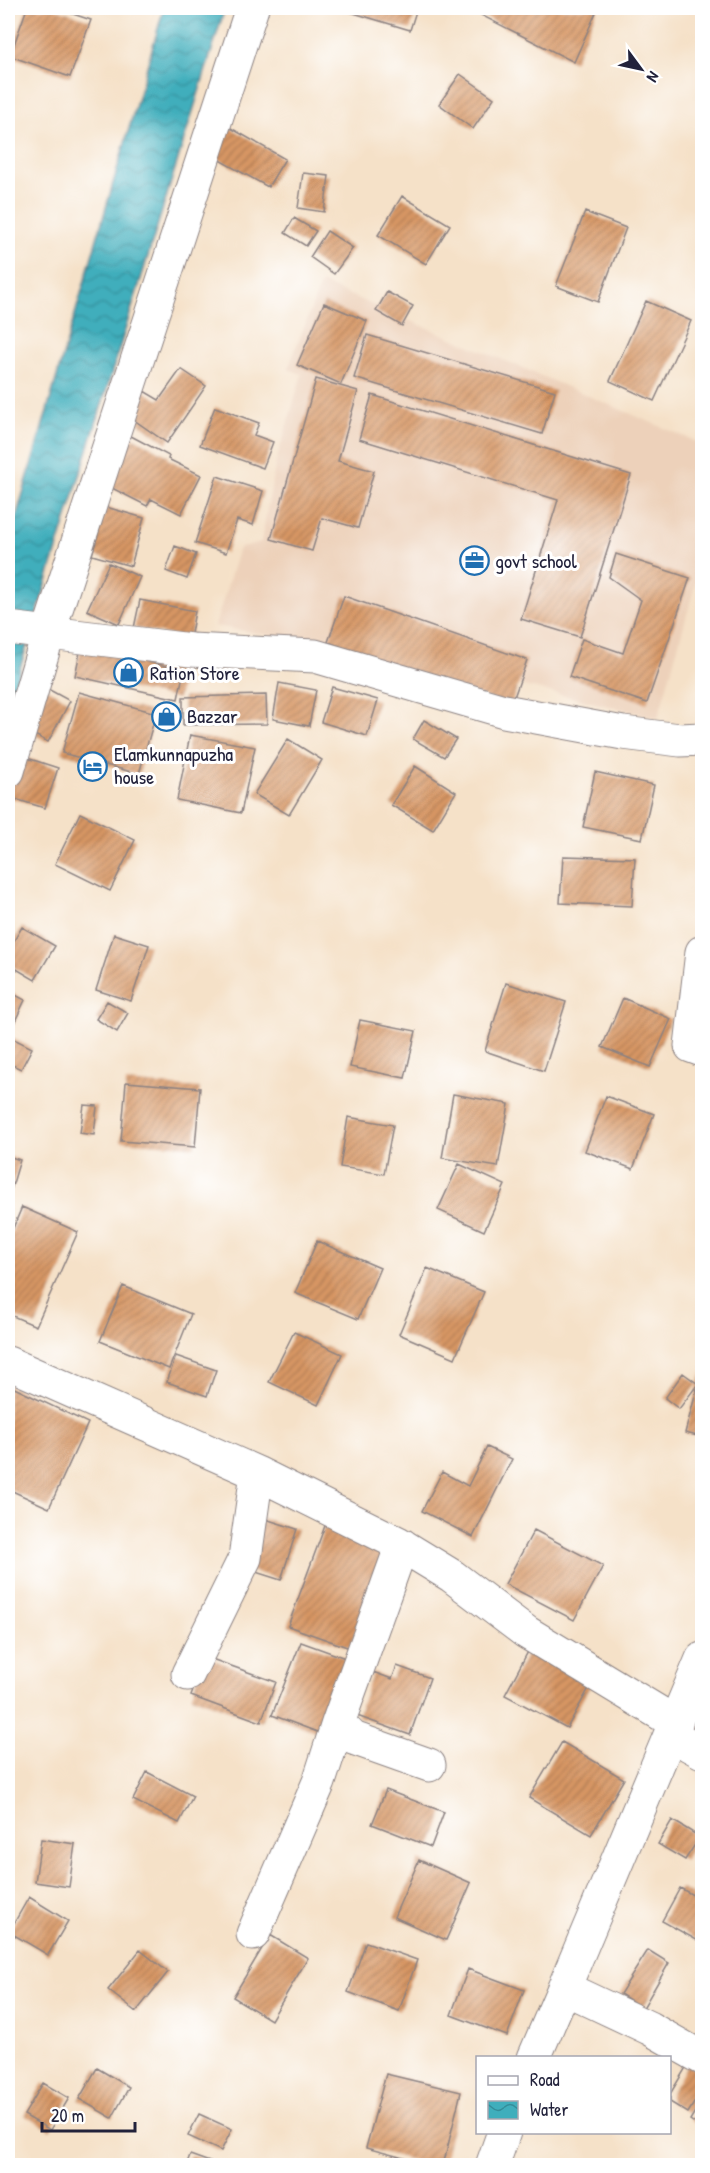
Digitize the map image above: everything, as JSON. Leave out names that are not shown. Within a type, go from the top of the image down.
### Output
[{"type":"street","points":[[8,771],[48,634],[252,8]]},
{"type":"street","points":[[8,628],[191,650],[315,656],[504,711],[623,734],[680,740],[702,739]]},
{"type":"street","points":[[702,952],[691,1046],[702,1050]]},
{"type":"street","points":[[8,1363],[257,1473],[402,1545],[452,1576],[526,1632],[674,1729],[702,1752]]},
{"type":"street","points":[[188,1674],[245,1558],[257,1473]]},
{"type":"street","points":[[253,1934],[319,1782],[402,1545]]},
{"type":"street","points":[[535,2056],[702,1659]]},
{"type":"street","points":[[338,1723],[353,1738],[429,1765]]},
{"type":"street","points":[[564,1988],[649,2028],[702,2058]]},
{"type":"street","points":[[492,2166],[504,2134]]},
{"type":"shaded area","points":[[321,283],[702,444],[702,560],[658,718],[416,660],[215,626],[239,548],[261,542],[276,462],[302,374],[288,369]]},
{"type":"water","points":[[164,8],[225,8],[8,707],[8,545]]},
{"type":"building","points":[[27,8],[55,8],[91,20],[70,77],[10,56]]},
{"type":"building","points":[[348,8],[417,8],[410,30],[347,11]]},
{"type":"building","points":[[472,8],[598,8],[574,62],[471,10]]},
{"type":"building","points":[[460,74],[494,98],[473,129],[439,104]]},
{"type":"building","points":[[229,127],[285,159],[268,187],[212,156]]},
{"type":"building","points":[[303,173],[329,176],[324,212],[298,208]]},
{"type":"building","points":[[402,196],[450,225],[426,264],[378,235]]},
{"type":"building","points":[[585,212],[626,228],[598,302],[556,286]]},
{"type":"building","points":[[294,218],[316,231],[306,246],[285,233]]},
{"type":"building","points":[[327,231],[353,248],[334,274],[310,257]]},
{"type":"building","points":[[387,292],[413,306],[402,326],[376,311]]},
{"type":"building","points":[[646,301],[691,321],[654,401],[610,381]]},
{"type":"building","points":[[324,303],[367,321],[341,384],[297,365]]},
{"type":"building","points":[[367,335],[555,391],[542,434],[354,378]]},
{"type":"building","points":[[181,369],[206,386],[167,443],[127,415],[144,391],[159,400]]},
{"type":"building","points":[[316,379],[358,391],[338,461],[374,471],[358,528],[322,518],[312,551],[271,539]]},
{"type":"building","points":[[372,395],[631,475],[580,637],[521,619],[558,500],[359,439]]},
{"type":"building","points":[[215,407],[259,423],[254,435],[273,442],[263,468],[200,445]]},
{"type":"building","points":[[131,436],[169,456],[168,459],[201,475],[181,514],[151,499],[147,506],[106,485]]},
{"type":"building","points":[[217,476],[263,491],[253,525],[237,520],[226,553],[195,543]]},
{"type":"building","points":[[106,507],[144,518],[131,566],[92,555]]},
{"type":"building","points":[[175,546],[196,554],[187,579],[166,571]]},
{"type":"building","points":[[616,554],[690,578],[647,703],[569,677],[582,639],[623,653],[641,600],[609,577]]},
{"type":"building","points":[[109,563],[140,577],[119,624],[87,610]]},
{"type":"building","points":[[344,596],[527,660],[511,706],[328,642]]},
{"type":"building","points":[[140,600],[195,611],[190,639],[134,628]]},
{"type":"building","name":"Ration Store","points":[[81,647],[184,670],[178,699],[75,676]]},
{"type":"building","points":[[279,683],[316,690],[309,726],[273,719]]},
{"type":"building","points":[[332,687],[378,700],[367,736],[321,722]]},
{"type":"building","points":[[46,688],[70,701],[48,742],[25,730]]},
{"type":"building","points":[[79,692],[156,713],[139,774],[62,753]]},
{"type":"building","points":[[266,695],[267,724],[183,725],[183,697]]},
{"type":"building","points":[[424,720],[456,739],[444,757],[413,739]]},
{"type":"building","points":[[190,735],[255,747],[241,813],[177,800]]},
{"type":"building","points":[[288,739],[322,760],[289,815],[254,794]]},
{"type":"building","points":[[21,756],[58,768],[45,808],[8,797]]},
{"type":"building","points":[[415,766],[456,792],[433,830],[391,805]]},
{"type":"building","points":[[595,772],[654,785],[642,839],[583,827]]},
{"type":"building","points":[[80,813],[135,840],[110,891],[55,864]]},
{"type":"building","points":[[563,856],[635,858],[632,906],[560,903]]},
{"type":"building","points":[[22,927],[55,946],[35,980],[8,964],[8,951]]},
{"type":"building","points":[[114,934],[149,945],[131,1001],[96,990]]},
{"type":"building","points":[[506,983],[566,1002],[544,1071],[485,1051]]},
{"type":"building","points":[[8,991],[25,1000],[8,1036]]},
{"type":"building","points":[[623,998],[671,1019],[650,1067],[602,1047]]},
{"type":"building","points":[[107,1001],[128,1013],[117,1032],[96,1019]]},
{"type":"building","points":[[360,1020],[416,1031],[405,1078],[350,1067]]},
{"type":"building","points":[[8,1036],[32,1048],[21,1069],[8,1063]]},
{"type":"building","points":[[126,1082],[200,1088],[195,1147],[121,1141]]},
{"type":"building","points":[[453,1094],[509,1104],[498,1167],[442,1158]]},
{"type":"building","points":[[606,1096],[654,1114],[633,1169],[585,1151]]},
{"type":"building","points":[[84,1105],[97,1106],[94,1135],[80,1133]]},
{"type":"building","points":[[348,1117],[393,1125],[384,1174],[340,1167]]},
{"type":"building","points":[[8,1156],[20,1160],[8,1200]]},
{"type":"building","points":[[459,1164],[505,1185],[484,1231],[438,1210]]},
{"type":"building","points":[[22,1207],[78,1232],[36,1326],[8,1314],[8,1240]]},
{"type":"building","points":[[317,1241],[380,1268],[358,1319],[295,1293]]},
{"type":"building","points":[[427,1268],[484,1292],[455,1358],[399,1334]]},
{"type":"building","points":[[123,1286],[191,1314],[169,1369],[100,1341]]},
{"type":"building","points":[[294,1332],[342,1354],[318,1405],[269,1382]]},
{"type":"building","points":[[176,1356],[216,1370],[207,1396],[167,1382]]},
{"type":"building","points":[[702,1371],[702,1437],[685,1433]]},
{"type":"building","points":[[683,1373],[698,1384],[679,1409],[665,1398]]},
{"type":"building","points":[[8,1385],[88,1423],[49,1508],[8,1489]]},
{"type":"building","points":[[487,1447],[512,1459],[473,1537],[422,1511],[442,1472],[468,1486]]},
{"type":"building","points":[[262,1518],[297,1529],[281,1580],[246,1569]]},
{"type":"building","points":[[326,1523],[387,1545],[350,1648],[288,1626]]},
{"type":"building","points":[[534,1530],[603,1566],[574,1620],[505,1584]]},
{"type":"building","points":[[301,1642],[348,1659],[320,1733],[272,1715]]},
{"type":"building","points":[[531,1646],[594,1679],[567,1728],[505,1695]]},
{"type":"building","points":[[206,1657],[276,1682],[261,1722],[191,1696]]},
{"type":"building","points":[[397,1666],[430,1678],[410,1735],[357,1716],[373,1672],[392,1679]]},
{"type":"building","points":[[562,1742],[624,1779],[591,1835],[529,1798]]},
{"type":"building","points":[[147,1772],[193,1796],[179,1823],[133,1800]]},
{"type":"building","points":[[386,1790],[444,1812],[431,1847],[372,1824]]},
{"type":"building","points":[[672,1820],[700,1837],[685,1860],[658,1844]]},
{"type":"building","points":[[41,1839],[75,1844],[69,1887],[35,1882]]},
{"type":"building","points":[[419,1860],[471,1883],[446,1940],[394,1917]]},
{"type":"building","points":[[680,1888],[702,1900],[702,1943],[662,1921]]},
{"type":"building","points":[[29,1897],[68,1921],[48,1955],[9,1932]]},
{"type":"building","points":[[270,1935],[308,1958],[271,2020],[233,1997]]},
{"type":"building","points":[[366,1942],[417,1960],[399,2011],[348,1992]]},
{"type":"building","points":[[140,1950],[168,1972],[136,2012],[108,1990]]},
{"type":"building","points":[[648,1950],[669,1963],[643,2008],[620,1994]]},
{"type":"building","points":[[468,1969],[524,1990],[507,2036],[451,2015]]},
{"type":"building","points":[[688,2064],[702,2074],[702,2090],[688,2113],[671,2103],[671,2092]]},
{"type":"building","points":[[97,2068],[129,2087],[112,2118],[79,2099]]},
{"type":"building","points":[[386,2074],[461,2092],[443,2166],[434,2166],[366,2148]]},
{"type":"building","points":[[43,2083],[69,2098],[50,2130],[24,2115]]},
{"type":"building","points":[[702,2100],[702,2128],[690,2120]]},
{"type":"building","points":[[199,2114],[232,2129],[221,2151],[188,2136]]},
{"type":"building","points":[[190,2155],[218,2165],[218,2166],[186,2166]]},
{"type":"place","name":"govt school","points":[[474,561]]},
{"type":"place","name":"Ration Store","points":[[129,673]]},
{"type":"place","name":"Bazzar","points":[[166,716]]},
{"type":"place","name":"Elamkunnapuzha house","points":[[93,766]]}]
